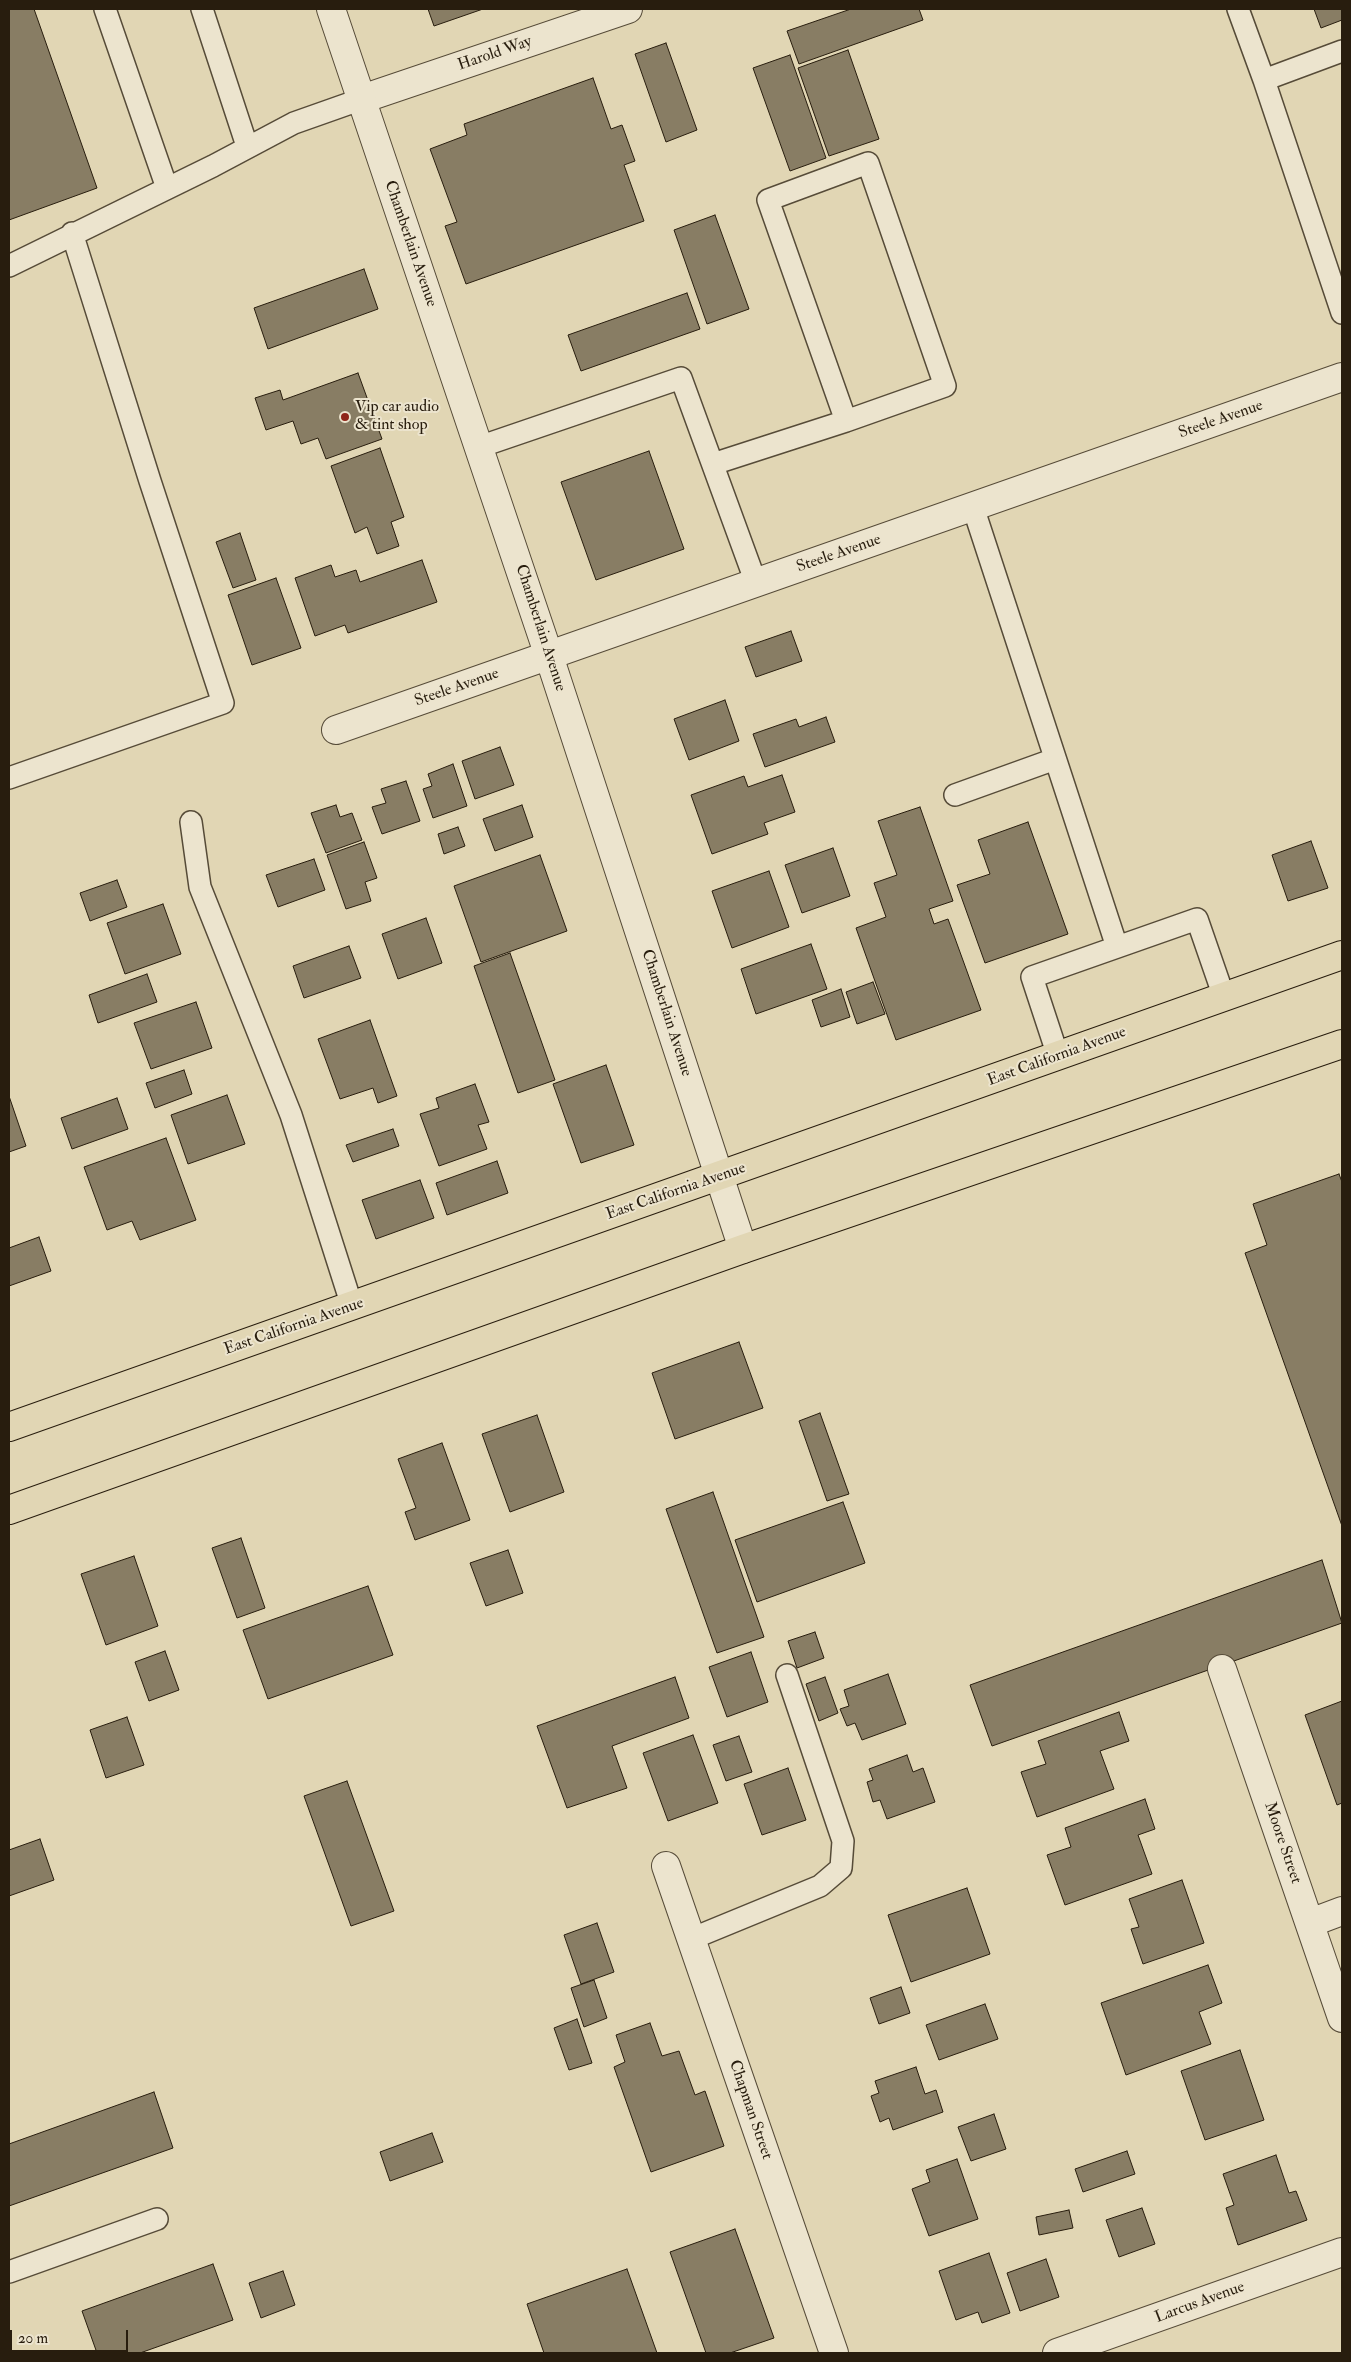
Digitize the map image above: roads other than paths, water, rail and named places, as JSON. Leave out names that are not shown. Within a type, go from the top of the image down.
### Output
[{"type":"main road","name":"East California Avenue","points":[[9,1427],[720,1177],[1342,955]]},
{"type":"main road","points":[[9,1510],[743,1249],[1342,1044]]},
{"type":"street","name":"Chamberlain Avenue","points":[[331,9],[549,656],[743,1249]]},
{"type":"street","name":"Harold Way","points":[[362,99],[578,17],[628,9]]},
{"type":"street","name":"Steele Avenue","points":[[336,730],[1342,377]]},
{"type":"street","name":"Moore Street","points":[[1222,1669],[1342,2018]]},
{"type":"street","name":"Chapman Street","points":[[666,1866],[834,2353]]},
{"type":"street","points":[[1310,1923],[1342,1911]]},
{"type":"street","name":"Larcus Avenue","points":[[1057,2353],[1342,2252]]},
{"type":"lane","points":[[105,9],[167,188]]},
{"type":"lane","points":[[202,9],[247,146]]},
{"type":"lane","points":[[1238,9],[1264,80],[1342,314]]},
{"type":"lane","points":[[1264,80],[1342,51]]},
{"type":"lane","points":[[9,266],[294,123],[362,99]]},
{"type":"lane","points":[[713,464],[846,421],[946,386],[868,163],[768,200],[846,421]]},
{"type":"lane","points":[[9,778],[223,703],[150,481],[72,233]]},
{"type":"lane","points":[[479,447],[681,378],[756,583]]},
{"type":"lane","points":[[973,507],[1117,947]]},
{"type":"lane","points":[[955,794],[1055,759]]},
{"type":"lane","points":[[191,822],[200,887],[291,1115],[352,1306]]},
{"type":"lane","points":[[1058,1056],[1032,977],[1197,919],[1224,997]]},
{"type":"lane","points":[[691,1939],[820,1886],[841,1868],[843,1841],[787,1675]]},
{"type":"lane","points":[[9,2272],[157,2219]]},
{"type":"place","name":"Vip car audio & tint shop","points":[[345,417]]}]
